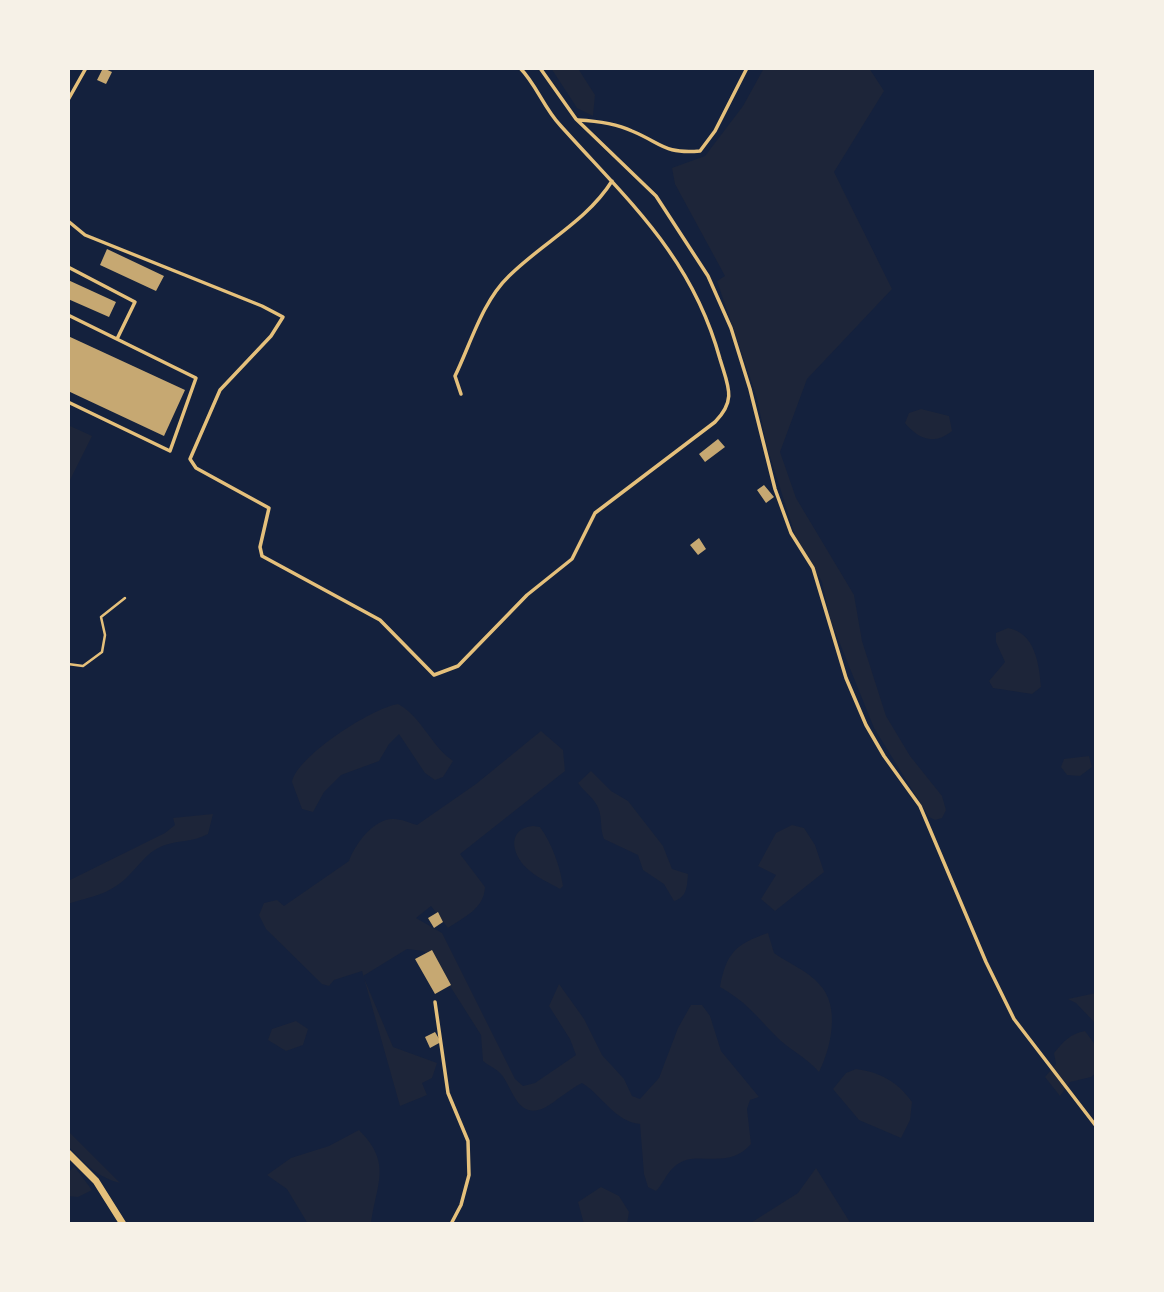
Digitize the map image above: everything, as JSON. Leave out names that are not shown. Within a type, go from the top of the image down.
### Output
[{"type":"street","points":[[68,1153],[96,1181],[123,1224]]},
{"type":"lane","points":[[68,100],[86,68]]},
{"type":"lane","points":[[68,221],[85,235],[239,296],[283,317],[271,336],[220,390],[190,459],[196,468],[269,508],[260,547],[262,556],[380,620],[434,675],[458,666],[527,596],[572,559],[595,513],[727,409],[730,393],[718,350],[696,292],[648,219],[557,122],[520,68]]},
{"type":"lane","points":[[540,68],[576,119],[656,196],[708,276],[731,328],[750,389],[775,489],[791,533],[813,569],[846,678],[866,725],[884,756],[920,806],[986,962],[1014,1019],[1096,1126]]},
{"type":"lane","points":[[576,119],[608,122],[633,131],[674,153],[700,151],[715,131],[747,68]]},
{"type":"lane","points":[[461,394],[455,376],[488,303],[508,277],[601,199],[612,181]]},
{"type":"lane","points":[[68,267],[135,302],[117,339]]},
{"type":"lane","points":[[68,315],[196,378],[170,451],[68,402]]},
{"type":"lane","points":[[435,1002],[448,1093],[468,1141],[469,1175],[461,1205],[451,1224]]},
{"type":"path","points":[[68,664],[83,666],[102,652],[105,635],[101,617],[125,598]]},
{"type":"shaded area","points":[[551,68],[579,70],[595,95],[593,116],[577,108]]},
{"type":"shaded area","points":[[764,68],[869,68],[884,91],[834,172],[892,289],[807,379],[780,452],[796,498],[854,595],[862,641],[886,716],[910,756],[942,796],[946,810],[942,818],[935,820],[929,817],[874,728],[830,619],[822,582],[796,538],[767,447],[757,398],[717,281],[725,276],[675,184],[672,168],[705,156],[743,106]]},
{"type":"shaded area","points":[[921,409],[949,416],[952,431],[933,439],[916,433],[905,423],[909,413]]},
{"type":"shaded area","points":[[68,425],[92,436],[68,484]]},
{"type":"shaded area","points":[[1008,628],[1024,636],[1034,650],[1041,687],[1032,694],[993,688],[989,681],[1005,662],[996,642],[996,633]]},
{"type":"shaded area","points":[[398,704],[413,716],[453,761],[443,777],[435,780],[425,773],[399,734],[379,761],[341,775],[324,792],[313,812],[302,809],[292,782],[307,759],[354,724],[386,707]]},
{"type":"shaded area","points":[[541,731],[563,750],[565,771],[460,854],[485,887],[477,907],[448,928],[431,906],[416,918],[442,933],[515,1079],[523,1086],[535,1083],[576,1055],[570,1039],[549,1006],[559,984],[584,1019],[602,1055],[624,1079],[632,1096],[640,1099],[659,1078],[678,1028],[691,1005],[702,1005],[710,1016],[721,1051],[759,1097],[750,1100],[747,1109],[751,1144],[731,1157],[681,1162],[671,1170],[656,1191],[648,1187],[644,1174],[640,1124],[623,1118],[582,1083],[535,1111],[528,1110],[517,1101],[501,1074],[483,1061],[481,1035],[431,956],[423,951],[407,949],[363,976],[362,971],[334,980],[329,986],[322,984],[266,929],[259,915],[264,903],[277,900],[284,906],[349,861],[366,833],[379,823],[394,819],[417,825],[476,784]]},
{"type":"shaded area","points":[[1089,756],[1092,767],[1080,776],[1067,775],[1061,767],[1064,759]]},
{"type":"shaded area","points":[[591,771],[611,791],[628,801],[663,846],[672,869],[688,874],[686,891],[682,897],[674,901],[664,884],[643,870],[638,855],[604,839],[597,806],[578,783]]},
{"type":"shaded area","points":[[213,814],[208,834],[158,848],[112,888],[68,904],[68,881],[165,833],[175,825],[173,818]]},
{"type":"shaded area","points":[[792,825],[804,828],[815,845],[824,872],[775,911],[761,899],[776,875],[758,866],[776,833]]},
{"type":"shaded area","points":[[533,826],[540,827],[552,848],[562,878],[563,886],[560,889],[530,871],[516,851],[514,844],[518,832]]},
{"type":"shaded area","points":[[768,933],[774,953],[804,971],[826,993],[832,1027],[819,1072],[781,1041],[747,1006],[720,987],[725,966],[734,952],[747,941]]},
{"type":"shaded area","points":[[364,979],[393,1047],[437,1063],[432,1078],[422,1083],[427,1095],[400,1106]]},
{"type":"shaded area","points":[[1096,993],[1096,1024],[1076,1003],[1068,999]]},
{"type":"shaded area","points":[[296,1021],[308,1029],[303,1045],[286,1051],[268,1040],[272,1029]]},
{"type":"shaded area","points":[[1085,1031],[1096,1046],[1096,1073],[1091,1077],[1070,1082],[1060,1096],[1045,1077],[1056,1064],[1054,1053],[1075,1034]]},
{"type":"shaded area","points":[[856,1069],[888,1079],[912,1102],[910,1120],[901,1138],[859,1120],[833,1089],[846,1073]]},
{"type":"shaded area","points":[[359,1130],[376,1153],[379,1164],[380,1175],[371,1224],[308,1224],[287,1189],[267,1175],[291,1158],[329,1146]]},
{"type":"shaded area","points":[[68,1131],[120,1183],[91,1169],[68,1146]]},
{"type":"shaded area","points":[[74,1166],[92,1190],[78,1197],[68,1196],[68,1173]]},
{"type":"shaded area","points":[[816,1168],[851,1224],[749,1224],[798,1193]]},
{"type":"shaded area","points":[[601,1187],[619,1196],[629,1212],[627,1224],[584,1224],[578,1202]]},
{"type":"building","points":[[103,68],[112,72],[106,84],[97,80]]},
{"type":"building","points":[[107,249],[164,276],[156,291],[100,265]]},
{"type":"building","points":[[68,280],[116,302],[109,317],[68,299]]},
{"type":"building","points":[[68,336],[185,390],[164,436],[68,391]]},
{"type":"building","points":[[718,439],[725,447],[705,462],[699,454]]},
{"type":"building","points":[[764,485],[774,497],[766,503],[757,490]]},
{"type":"building","points":[[699,538],[706,549],[698,555],[690,545]]},
{"type":"building","points":[[438,912],[443,922],[434,928],[428,918]]},
{"type":"building","points":[[432,950],[451,985],[435,994],[415,959]]},
{"type":"building","points":[[435,1032],[441,1042],[430,1048],[425,1037]]}]
